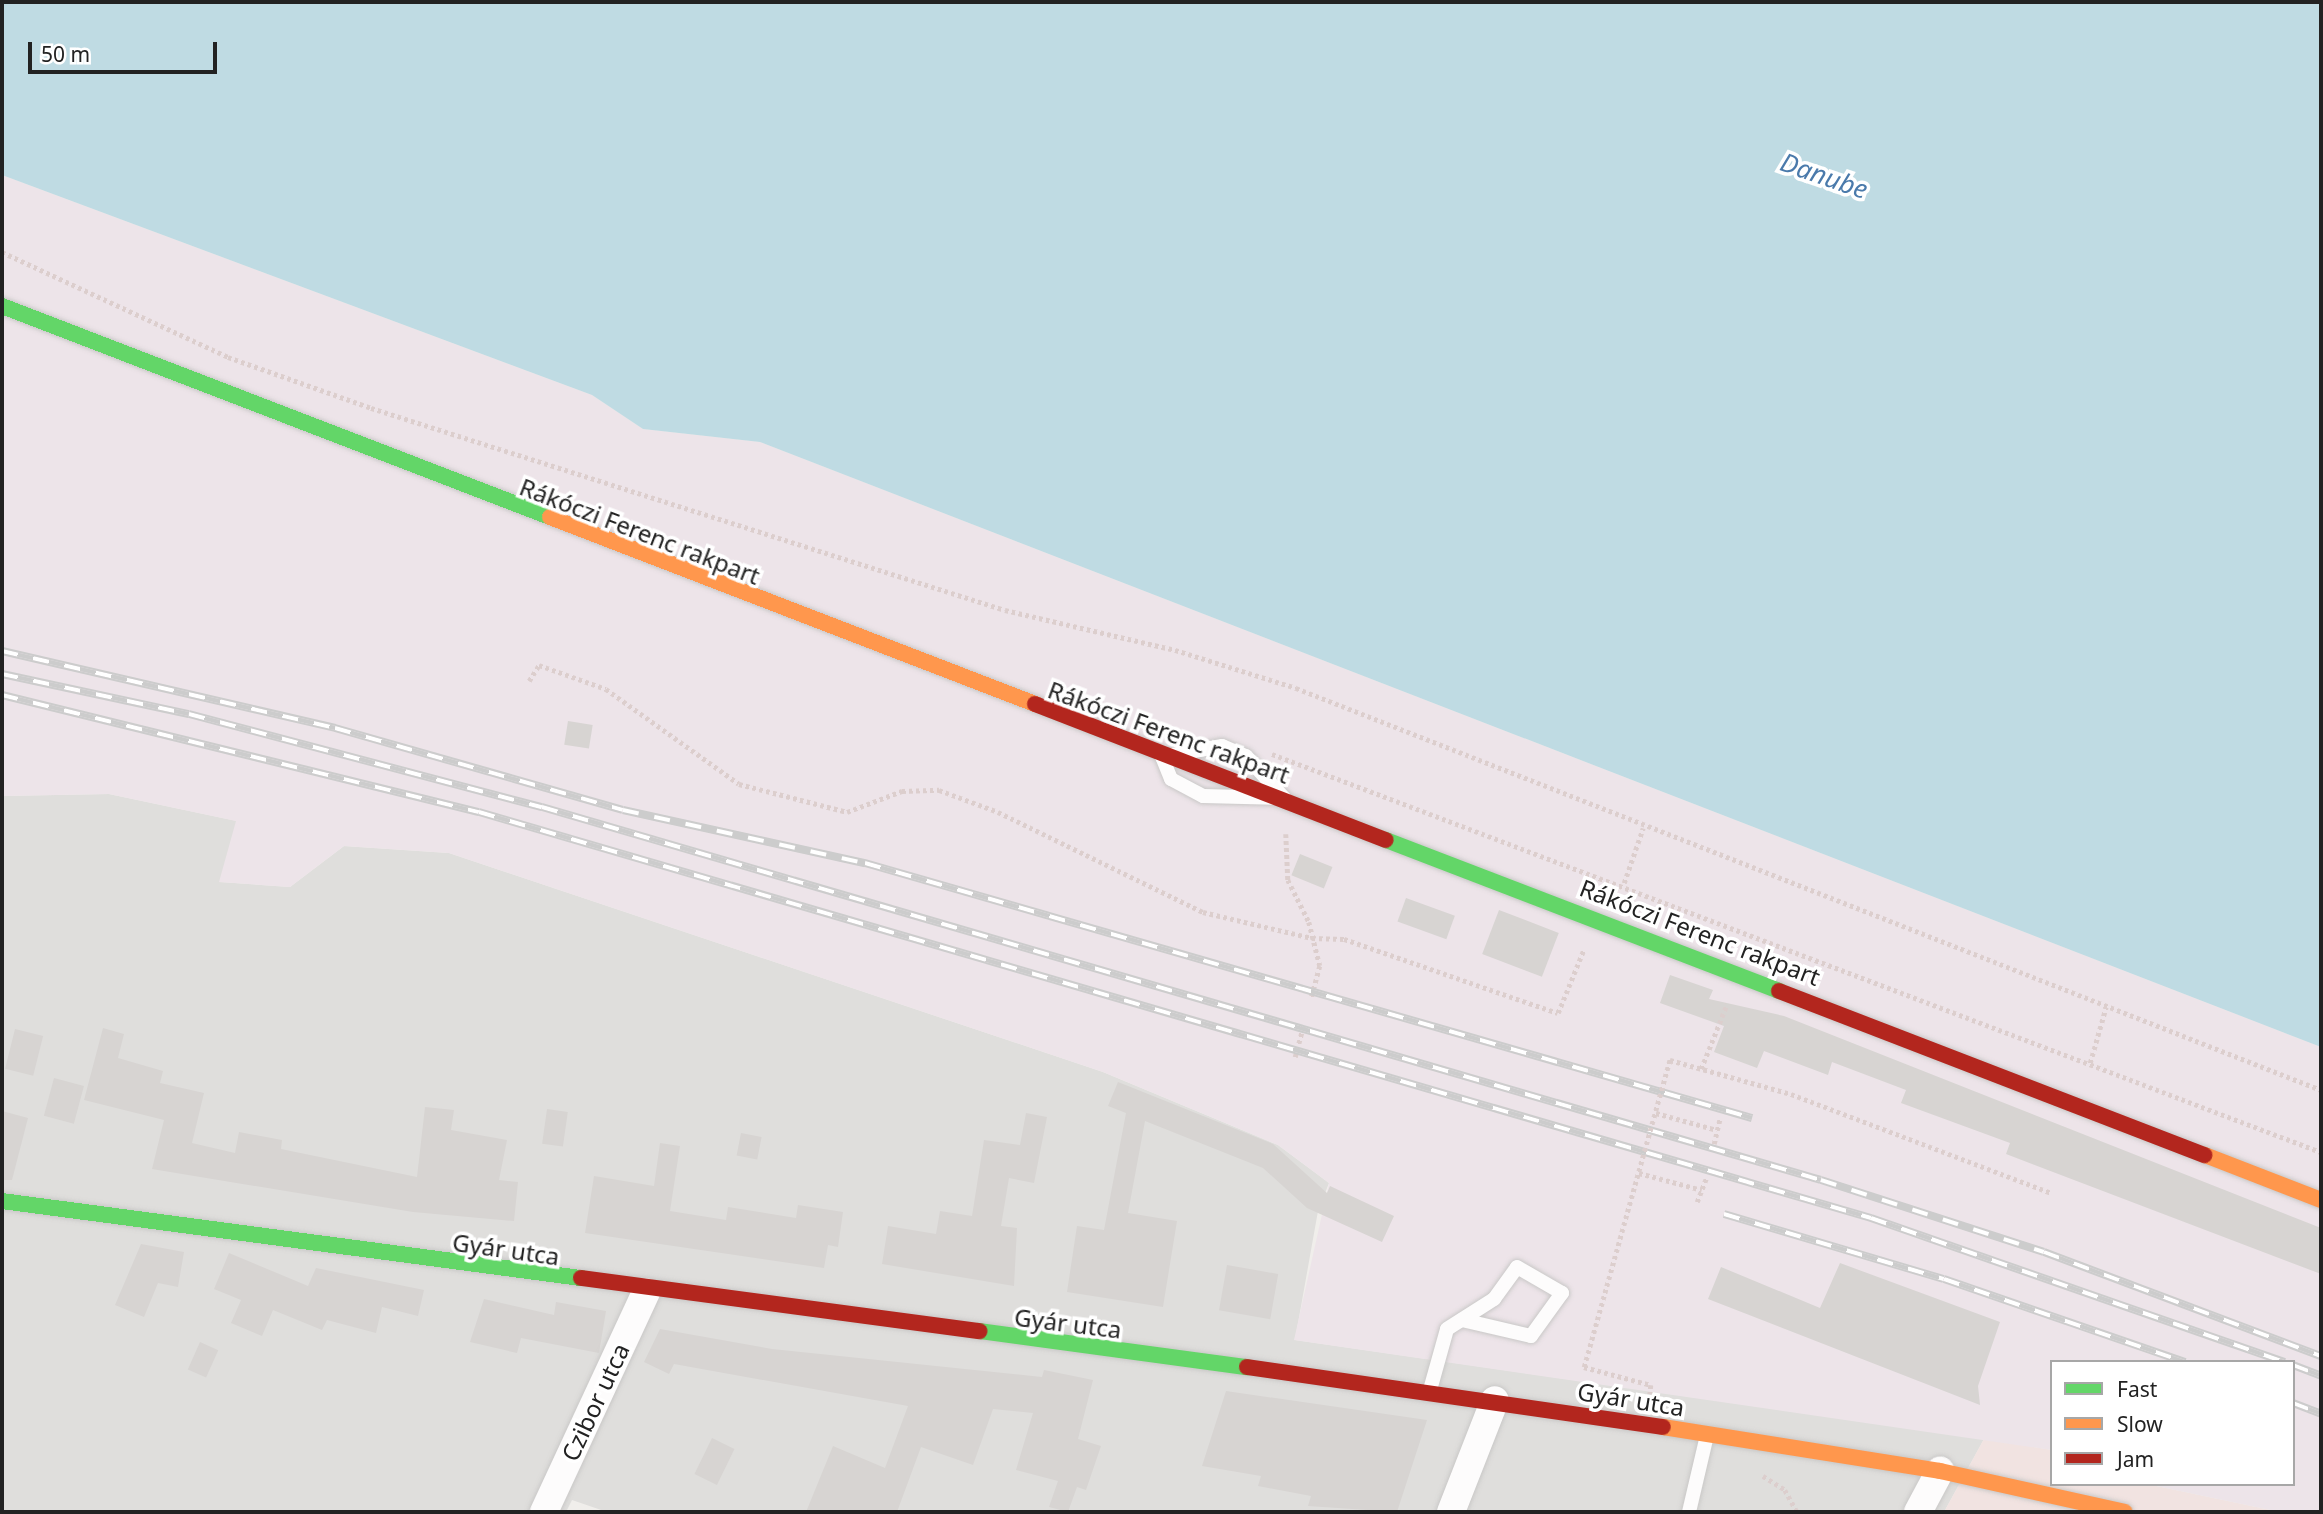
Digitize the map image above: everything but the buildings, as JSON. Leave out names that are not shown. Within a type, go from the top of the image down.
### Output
[{"type":"street","name":"Rákóczi Ferenc rakpart","points":[[2,306],[1161,757],[1284,798],[1598,916],[2321,1200]]},
{"type":"street","name":"Gyár utca","points":[[2,1201],[646,1292],[1495,1401],[1940,1471],[2125,1512]]},
{"type":"street","name":"Czibor utca","points":[[544,1512],[646,1292]]},
{"type":"street","points":[[1451,1512],[1495,1401]]},
{"type":"street","points":[[1918,1512],[1940,1471]]},
{"type":"lane","points":[[1222,746],[1246,756],[1284,798],[1203,796],[1171,779],[1161,757],[1222,746]]},
{"type":"lane","points":[[1430,1392],[1438,1345],[1462,1320],[1494,1299],[1517,1267],[1562,1293],[1531,1336],[1462,1320]]},
{"type":"lane","points":[[1689,1512],[1707,1434]]},
{"type":"path","points":[[2,252],[228,356],[371,408],[1005,610],[1175,650],[1296,688],[1643,828],[2321,1090]]},
{"type":"path","points":[[529,681],[539,665],[606,689],[739,784],[847,812],[902,791],[939,790],[998,812],[1177,903],[1312,939],[1344,939],[1558,1013],[1598,916]]},
{"type":"path","points":[[1264,751],[1624,883],[2321,1152]]},
{"type":"path","points":[[1284,798],[1288,880],[1320,966],[1311,999]]},
{"type":"path","points":[[1624,883],[1643,828]]},
{"type":"path","points":[[1701,1069],[1730,997]]},
{"type":"path","points":[[2090,1063],[2106,1007]]},
{"type":"path","points":[[1295,1057],[1304,1024]]},
{"type":"path","points":[[1651,1385],[1584,1367],[1670,1060],[1791,1094],[2052,1193]]},
{"type":"path","points":[[1656,1112],[1717,1130]]},
{"type":"path","points":[[1714,1143],[1720,1118]]},
{"type":"path","points":[[1639,1173],[1702,1190]]},
{"type":"path","points":[[1697,1202],[1706,1178]]},
{"type":"shaded area","points":[[2,175],[592,395],[643,429],[760,442],[2321,1047],[2321,1512],[2280,1512],[2156,1486],[2295,1486],[2295,1360],[2050,1360],[2050,1450],[1294,1340],[1329,1183],[1278,1145],[1103,1072],[449,853],[344,846],[290,887],[219,882],[236,821],[109,794],[2,796]]},
{"type":"shaded area","points":[[109,794],[237,821],[220,882],[290,887],[344,846],[449,853],[1103,1072],[1278,1145],[1329,1183],[1318,1211],[1295,1340],[1984,1439],[1944,1512],[607,1512],[572,1500],[566,1512],[2,1512],[2,796]]},
{"type":"shaded area","points":[[1984,1439],[2050,1450],[2050,1486],[2156,1486],[2280,1512],[1944,1512]]},
{"type":"water","name":"Danube","points":[[2,2],[2321,2],[2321,1047],[760,442],[643,429],[592,395],[2,175]]},
{"type":"railway","points":[[2,651],[335,728],[623,810],[865,863],[1752,1118]]},
{"type":"railway","points":[[2,674],[189,714],[542,807],[1821,1180],[2044,1252],[2321,1356]]},
{"type":"railway","points":[[2,695],[479,812],[1871,1218],[2279,1360]]},
{"type":"railway","points":[[1724,1214],[1944,1279],[2179,1360]]},
{"type":"railway","points":[[2295,1366],[2321,1376]]},
{"type":"railway","points":[[2295,1404],[2321,1414]]},
{"type":"traffic: fast","points":[[2,306],[550,517]]},
{"type":"traffic: fast","points":[[1386,840],[1779,991]]},
{"type":"traffic: fast","points":[[2,1201],[581,1278]]},
{"type":"traffic: fast","points":[[979,1331],[1247,1367]]},
{"type":"traffic: slow","points":[[550,517],[1035,704]]},
{"type":"traffic: slow","points":[[2205,1155],[2321,1200]]},
{"type":"traffic: slow","points":[[1663,1427],[1940,1471],[2125,1512]]},
{"type":"traffic: jam","points":[[1035,704],[1386,840]]},
{"type":"traffic: jam","points":[[1779,991],[2205,1155]]},
{"type":"traffic: jam","points":[[581,1278],[979,1331]]},
{"type":"traffic: jam","points":[[1247,1367],[1663,1427]]}]
